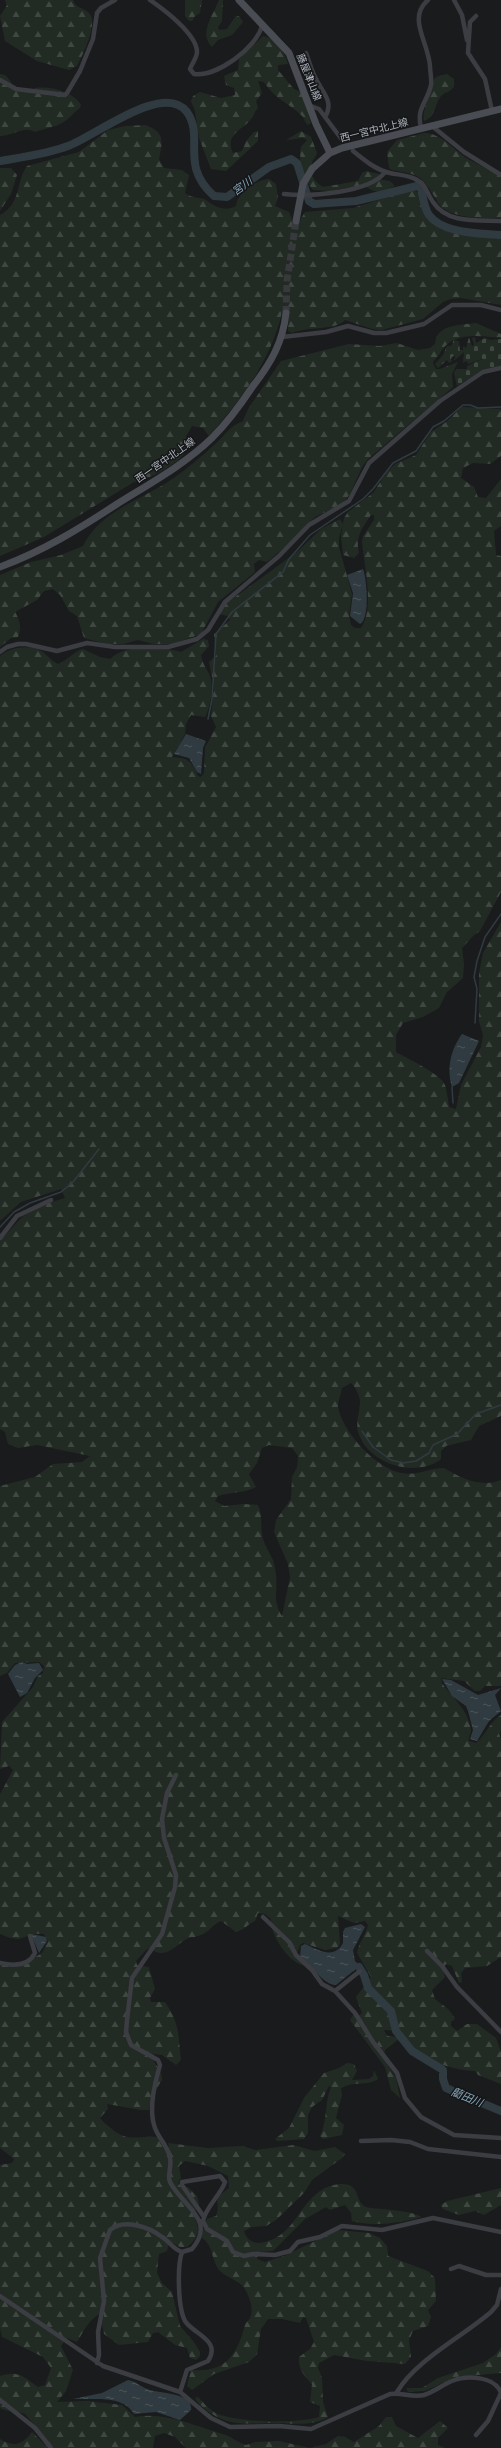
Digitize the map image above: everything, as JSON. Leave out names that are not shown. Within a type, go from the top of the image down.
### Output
[{"type":"main road","name":"藤屋津山線","points":[[239,0],[289,53],[316,124],[330,153]]},
{"type":"main road","name":"西一宮中北上線","points":[[296,221],[303,184],[312,169],[330,153],[356,144],[501,109]]},
{"type":"main road","name":"西一宮中北上線","points":[[0,567],[25,558],[62,540],[193,454],[212,438],[239,407],[268,366],[282,337],[286,313]]},
{"type":"street","points":[[0,80],[16,89],[65,95],[68,93],[80,71],[93,40],[97,13],[101,8],[115,0]]},
{"type":"street","points":[[150,0],[177,21],[196,46],[197,54],[190,69],[194,74],[217,70],[231,63],[252,42],[262,26]]},
{"type":"street","points":[[421,128],[419,115],[430,85],[431,76],[428,49],[418,16],[419,10],[428,0]]},
{"type":"street","points":[[454,0],[462,15],[471,59],[480,69],[485,79],[492,111]]},
{"type":"street","points":[[468,46],[470,22],[476,16]]},
{"type":"street","points":[[306,53],[319,87],[326,95],[329,108],[325,117]]},
{"type":"street","points":[[310,106],[318,109],[343,141]]},
{"type":"street","points":[[432,126],[464,152],[501,175]]},
{"type":"street","points":[[353,151],[369,164],[385,172],[417,180],[425,187],[438,209],[447,216],[478,221],[501,221]]},
{"type":"street","points":[[284,194],[336,193],[376,181],[385,172]]},
{"type":"street","points":[[282,337],[326,332],[348,326],[357,327],[374,333],[386,333],[424,324],[452,305],[481,305],[501,310]]},
{"type":"street","points":[[0,652],[7,647],[18,644],[26,644],[57,651],[87,643],[115,647],[168,646],[198,639],[208,630],[225,602],[279,556],[309,525],[318,518],[345,506],[350,501],[369,463],[440,400],[483,372],[501,368]]},
{"type":"street","points":[[0,1238],[17,1216],[50,1200]]},
{"type":"street","points":[[176,1775],[166,1792],[162,1819],[164,1838],[176,1874],[175,1887],[162,1934],[132,1978],[126,2032],[128,2040],[136,2049],[158,2060],[160,2065],[154,2099],[156,2129],[170,2156],[170,2182],[202,2220]]},
{"type":"street","points":[[264,1917],[289,1942],[296,1955],[312,1970],[322,1984],[335,1991],[355,2013],[373,2042],[398,2073],[405,2098],[421,2117],[454,2135],[501,2138]]},
{"type":"street","points":[[0,1963],[18,1965],[29,1961],[35,1953],[30,1936]]},
{"type":"street","points":[[427,1951],[445,1970],[457,1987],[501,2032]]},
{"type":"street","points":[[335,1991],[360,1971]]},
{"type":"street","points":[[361,2141],[391,2140],[410,2142],[428,2149],[501,2157]]},
{"type":"street","points":[[182,2252],[192,2249],[201,2233],[202,2220],[217,2192],[224,2185],[224,2182],[220,2176],[182,2182],[185,2190],[202,2220],[207,2229],[224,2238],[233,2252],[244,2256],[253,2254],[275,2255],[286,2252],[292,2249],[298,2242],[320,2237],[346,2226],[382,2230],[433,2218],[501,2232]]},
{"type":"street","points":[[97,2362],[99,2355],[98,2332],[104,2300],[100,2258],[110,2230],[120,2225],[140,2226],[162,2236],[182,2252]]},
{"type":"street","points":[[180,2392],[187,2370],[208,2361],[211,2352],[208,2340],[188,2325],[182,2313],[178,2271],[182,2252]]},
{"type":"street","points":[[452,2269],[459,2266],[478,2273],[501,2275]]},
{"type":"street","points":[[397,2392],[401,2385],[438,2352],[491,2312],[497,2305],[501,2289]]},
{"type":"street","points":[[0,2296],[97,2362],[180,2392],[211,2418],[230,2427],[279,2426],[305,2430],[318,2428],[381,2397],[397,2392],[416,2396],[424,2395],[458,2379],[490,2381],[496,2384],[501,2394],[488,2421],[476,2435]]},
{"type":"street","points":[[0,2400],[35,2428],[51,2448]]},
{"type":"green space","points":[[5,0],[73,0],[76,5],[87,11],[92,17],[91,31],[86,48],[77,66],[69,70],[37,61],[5,41],[0,16],[7,5]]},
{"type":"green space","points":[[185,0],[202,0],[200,13],[195,16],[192,21],[189,21],[185,16]]},
{"type":"green space","points":[[219,0],[223,0],[222,21],[218,27],[219,30],[227,29],[235,17],[239,16],[243,22],[232,35],[218,40],[212,47],[206,36],[208,24]]},
{"type":"green space","points":[[263,36],[268,37],[276,43],[285,55],[288,64],[278,65],[278,70],[294,89],[301,92],[311,123],[308,125],[296,110],[277,97],[264,82],[258,81],[262,93],[256,101],[258,108],[248,123],[233,137],[231,147],[233,153],[242,151],[246,141],[254,132],[258,131],[258,141],[226,171],[211,169],[199,138],[195,111],[191,101],[193,96],[200,92],[221,98],[235,95],[234,88],[226,85],[224,76],[238,70],[239,59]]},
{"type":"green space","points":[[0,74],[5,75],[19,91],[26,92],[36,88],[55,89],[67,93],[77,100],[81,106],[61,124],[35,132],[31,130],[23,130],[5,136],[0,136]]},
{"type":"green space","points":[[447,74],[454,79],[454,87],[439,98],[433,113],[424,121],[423,118],[425,107],[435,78]]},
{"type":"green space","points":[[145,125],[156,131],[161,138],[162,142],[159,159],[164,168],[182,170],[189,175],[185,193],[204,199],[213,205],[224,209],[236,206],[240,196],[248,188],[258,182],[269,179],[276,184],[278,198],[275,206],[289,212],[293,222],[299,222],[305,212],[353,208],[411,190],[416,191],[421,197],[426,215],[437,224],[454,231],[501,237],[501,305],[461,298],[450,299],[443,302],[423,319],[382,330],[372,329],[345,320],[335,326],[292,333],[288,331],[289,312],[282,312],[277,330],[263,363],[232,408],[209,436],[203,428],[192,426],[186,436],[188,447],[186,451],[183,456],[170,466],[162,471],[134,482],[44,537],[0,556],[0,215],[12,205],[23,172],[27,166],[79,152],[108,130],[125,126]]},
{"type":"green space","points":[[301,131],[311,137],[317,153],[312,162],[311,174],[323,187],[358,181],[362,173],[366,171],[379,174],[382,180],[390,181],[395,186],[378,192],[363,185],[331,191],[313,190],[304,176],[300,158],[301,147],[307,140],[303,138],[286,140]]},
{"type":"green space","points":[[424,133],[442,139],[463,156],[501,177],[501,218],[473,217],[452,213],[441,207],[427,185],[419,177],[389,168],[387,152],[397,140]]},
{"type":"green space","points":[[0,168],[11,168],[17,175],[11,194],[0,211]]},
{"type":"green space","points":[[476,323],[501,334],[501,338],[467,336],[452,341],[445,346],[433,363],[436,369],[440,369],[458,362],[452,374],[453,387],[368,459],[362,467],[350,494],[342,504],[315,517],[286,546],[267,562],[259,560],[254,564],[255,572],[218,602],[201,634],[172,644],[153,644],[138,640],[123,644],[106,644],[84,638],[77,616],[69,611],[60,595],[53,589],[44,591],[37,600],[15,612],[20,624],[18,637],[11,638],[0,647],[0,575],[31,562],[61,555],[83,546],[100,523],[112,514],[163,485],[185,470],[217,443],[230,429],[243,421],[248,409],[281,361],[349,344],[380,346],[397,343],[418,350],[430,348],[435,344],[436,337],[444,329],[457,325]]},
{"type":"green space","points":[[469,337],[472,346],[474,345],[472,338],[475,337],[476,343],[485,338],[490,340],[501,339],[501,366],[483,370],[457,386],[454,373],[456,369],[467,369],[467,366],[485,358],[468,364],[467,361],[463,363],[464,352],[454,361],[455,355],[451,358],[452,361],[449,363],[447,360],[438,368],[435,364],[443,355],[447,346],[451,346],[454,340],[459,341],[460,351],[463,350],[463,346],[466,348]]},
{"type":"green space","points":[[462,407],[501,409],[501,456],[490,464],[473,463],[463,468],[461,478],[474,487],[478,497],[486,498],[501,479],[501,526],[494,531],[496,555],[501,556],[501,892],[480,931],[474,935],[462,948],[464,964],[463,978],[447,992],[439,1008],[423,1017],[403,1023],[396,1035],[396,1052],[437,1076],[445,1085],[449,1107],[456,1109],[461,1085],[481,1047],[483,1035],[479,1021],[479,973],[483,953],[501,922],[501,1416],[479,1426],[471,1440],[446,1446],[441,1451],[441,1459],[431,1465],[420,1468],[408,1468],[396,1466],[385,1461],[374,1455],[366,1447],[360,1437],[357,1423],[360,1404],[359,1398],[357,1391],[351,1383],[342,1388],[338,1406],[341,1416],[353,1437],[371,1457],[392,1470],[407,1474],[444,1468],[471,1481],[486,1483],[501,1480],[501,1686],[485,1686],[480,1691],[475,1691],[464,1681],[441,1678],[442,1683],[467,1716],[471,1730],[469,1741],[476,1743],[494,1721],[501,1715],[501,1730],[499,1733],[501,1740],[501,1957],[487,1966],[465,1968],[461,1973],[462,1982],[459,1983],[452,1966],[446,1964],[443,1969],[445,1977],[432,1990],[435,1999],[453,2015],[455,2019],[451,2022],[451,2026],[457,2031],[467,2024],[477,2024],[496,2038],[501,2052],[501,2084],[478,2075],[475,2071],[454,2068],[432,2060],[413,2048],[401,2031],[384,2030],[388,2036],[400,2038],[385,2050],[383,2058],[396,2078],[400,2098],[391,2090],[385,2067],[350,2020],[353,2015],[360,2015],[362,2013],[356,1997],[371,1977],[357,1953],[368,1925],[365,1921],[354,1923],[338,1916],[340,1944],[337,1948],[325,1950],[303,1943],[300,1945],[297,1953],[306,1966],[300,1964],[287,1955],[273,1933],[271,1919],[265,1914],[258,1913],[255,1921],[236,1932],[221,1921],[204,1934],[184,1940],[166,1952],[156,1952],[150,1948],[146,1950],[136,1961],[137,1965],[149,1967],[155,1989],[150,1998],[151,2002],[165,2002],[170,2010],[178,2030],[181,2060],[176,2065],[162,2055],[153,2054],[152,2058],[161,2073],[162,2080],[152,2096],[149,2110],[107,2104],[108,2109],[100,2118],[104,2123],[123,2136],[133,2138],[157,2137],[166,2148],[169,2147],[168,2143],[208,2148],[242,2146],[256,2150],[293,2145],[315,2151],[335,2147],[345,2154],[342,2158],[312,2180],[304,2193],[276,2220],[266,2226],[252,2227],[244,2231],[249,2240],[259,2243],[280,2236],[312,2198],[325,2188],[339,2184],[347,2184],[352,2187],[361,2203],[365,2206],[412,2213],[421,2217],[405,2221],[368,2224],[352,2221],[351,2213],[345,2205],[330,2210],[326,2207],[305,2219],[273,2251],[259,2252],[257,2259],[265,2262],[284,2256],[338,2230],[369,2233],[380,2238],[387,2246],[388,2256],[428,2271],[435,2278],[436,2301],[428,2310],[431,2317],[428,2326],[413,2331],[409,2340],[411,2357],[405,2364],[367,2361],[334,2355],[319,2363],[318,2368],[322,2378],[323,2402],[328,2417],[309,2423],[248,2424],[230,2422],[214,2415],[199,2404],[195,2398],[198,2397],[214,2412],[223,2416],[236,2418],[266,2421],[296,2421],[319,2417],[320,2406],[310,2402],[312,2384],[306,2378],[299,2365],[299,2357],[310,2349],[314,2342],[306,2318],[303,2317],[300,2323],[282,2319],[268,2319],[261,2329],[257,2354],[249,2362],[214,2374],[192,2390],[187,2386],[191,2370],[203,2370],[221,2365],[234,2353],[242,2336],[245,2324],[250,2318],[252,2308],[244,2287],[220,2271],[217,2267],[211,2249],[201,2237],[207,2219],[216,2216],[219,2196],[229,2188],[228,2176],[208,2166],[185,2161],[179,2166],[181,2178],[178,2183],[183,2188],[188,2187],[197,2196],[199,2204],[193,2215],[196,2220],[198,2232],[194,2240],[187,2247],[180,2247],[173,2243],[169,2243],[167,2251],[159,2254],[157,2273],[162,2283],[172,2292],[180,2326],[194,2342],[200,2352],[200,2356],[196,2360],[190,2358],[187,2348],[175,2345],[158,2332],[153,2333],[148,2342],[119,2345],[104,2334],[102,2324],[104,2315],[101,2313],[90,2322],[77,2342],[67,2338],[61,2346],[73,2370],[66,2391],[57,2402],[88,2401],[122,2405],[135,2417],[158,2416],[181,2421],[226,2435],[246,2445],[255,2442],[279,2441],[310,2448],[186,2448],[175,2437],[164,2433],[155,2436],[153,2448],[54,2448],[25,2414],[0,2408],[0,2376],[6,2374],[20,2375],[38,2387],[45,2385],[51,2368],[43,2357],[2,2337],[0,2328],[0,2165],[12,2163],[14,2159],[0,2148],[0,1965],[14,1966],[27,1963],[42,1953],[48,1941],[44,1934],[31,1935],[15,1939],[0,1934],[0,1794],[13,1770],[9,1766],[0,1769],[2,1722],[33,1687],[38,1676],[43,1673],[44,1666],[39,1662],[15,1663],[7,1673],[0,1676],[0,1486],[35,1477],[53,1464],[82,1462],[90,1456],[37,1445],[18,1448],[8,1444],[5,1432],[0,1429],[0,1241],[22,1217],[42,1205],[65,1198],[61,1189],[21,1202],[0,1221],[0,656],[10,650],[27,647],[43,652],[58,664],[83,649],[100,657],[110,659],[125,650],[144,647],[163,648],[181,652],[203,639],[208,640],[209,646],[201,655],[209,673],[212,686],[208,709],[205,717],[191,715],[186,724],[185,734],[172,757],[182,758],[189,761],[198,776],[201,777],[204,773],[205,748],[216,727],[211,716],[214,687],[209,662],[216,656],[214,634],[230,620],[228,616],[219,614],[224,605],[297,552],[321,529],[340,519],[343,524],[344,518],[348,512],[373,493],[387,472],[395,464],[416,455],[431,432],[446,422]],"holes":[[[371,515],[374,515],[374,520],[363,536],[362,542],[368,586],[368,598],[365,620],[361,628],[355,628],[351,625],[349,615],[352,594],[339,547],[339,538],[343,524],[341,536],[343,555],[354,558],[359,553],[358,542],[360,533]],[[269,1445],[292,1448],[298,1456],[297,1467],[292,1477],[291,1499],[276,1520],[274,1532],[288,1564],[290,1577],[282,1616],[276,1600],[275,1568],[273,1560],[264,1542],[261,1515],[258,1505],[244,1504],[224,1506],[215,1501],[218,1496],[256,1487],[249,1474],[257,1463],[262,1448]]]},
{"type":"green space","points":[[347,2063],[354,2064],[357,2071],[352,2080],[369,2079],[373,2076],[374,2070],[378,2079],[369,2083],[345,2086],[341,2089],[342,2095],[336,2118],[344,2125],[342,2135],[323,2139],[320,2136],[324,2124],[327,2100],[331,2087],[329,2086],[322,2100],[312,2107],[308,2115],[308,2133],[304,2139],[277,2141],[275,2139],[289,2128],[304,2098],[324,2073],[339,2068]]},
{"type":"green space","points":[[501,2188],[501,2205],[484,2215],[475,2211],[459,2215],[443,2209],[441,2205],[447,2201]]},
{"type":"green space","points":[[501,2347],[501,2373],[455,2377],[425,2391],[408,2392],[406,2388],[422,2388],[438,2378],[483,2363],[496,2354]]},
{"type":"green space","points":[[386,2417],[392,2417],[396,2426],[418,2438],[440,2421],[448,2428],[438,2438],[438,2445],[445,2448],[310,2448],[326,2444],[338,2436],[345,2437],[354,2442],[379,2426]]},
{"type":"green space","points":[[32,2432],[48,2448],[0,2448],[0,2439],[14,2444],[22,2442]]},
{"type":"water","points":[[363,569],[366,581],[367,598],[365,615],[360,624],[350,616],[353,593],[347,575]]},
{"type":"water","points":[[186,734],[206,741],[203,748],[201,774],[197,772],[189,758],[174,754]]},
{"type":"water","points":[[462,1034],[479,1041],[459,1083],[452,1087],[449,1073],[452,1053]]},
{"type":"water","points":[[22,1662],[27,1664],[39,1663],[43,1670],[35,1678],[27,1693],[20,1697],[8,1674],[15,1665]]},
{"type":"water","points":[[442,1679],[451,1680],[478,1695],[501,1688],[495,1695],[501,1711],[489,1721],[477,1741],[470,1739],[473,1730],[466,1706],[452,1696]]},
{"type":"water","points":[[361,1924],[365,1927],[353,1950],[355,1961],[362,1968],[357,1968],[336,1985],[327,1982],[300,1957],[301,1946],[305,1944],[320,1951],[335,1951],[343,1943],[343,1932],[345,1928]]},
{"type":"water","points":[[31,1934],[46,1937],[47,1941],[39,1953]]},
{"type":"water","points":[[128,2380],[150,2390],[182,2397],[190,2404],[191,2410],[180,2420],[156,2412],[134,2414],[122,2403],[106,2399],[73,2399],[102,2393]]},
{"type":"waterway","name":"宮川","points":[[0,161],[60,149],[80,141],[111,123],[146,107],[162,103],[176,104],[187,112],[192,122],[194,132],[195,163],[204,185],[214,196],[227,197],[269,167],[291,159],[297,163],[309,201],[314,204],[356,201],[417,186],[421,188],[427,212],[435,221],[443,226],[473,233],[501,235]]},
{"type":"waterway","points":[[208,719],[212,699],[216,634],[232,612],[283,572],[289,559],[310,535],[363,499],[373,489],[393,463],[416,451],[433,427],[444,421],[463,405],[470,405],[478,408],[501,407]]},
{"type":"waterway","points":[[475,1023],[477,989],[474,977],[477,961],[485,937],[501,914]]},
{"type":"waterway","points":[[452,1087],[453,1103]]},
{"type":"waterway","points":[[0,1227],[14,1212],[30,1203],[61,1192],[73,1182],[99,1149]]},
{"type":"waterway","points":[[362,1431],[373,1447],[391,1460],[403,1463],[416,1461],[429,1453],[433,1445],[457,1434],[476,1414],[501,1405]]},
{"type":"waterway","name":"藺田川","points":[[359,1967],[364,1975],[368,1988],[391,2011],[396,2031],[412,2051],[443,2070],[443,2079],[446,2088],[501,2111]]},
{"type":"tunnel","points":[[286,313],[287,281],[296,221]]}]
